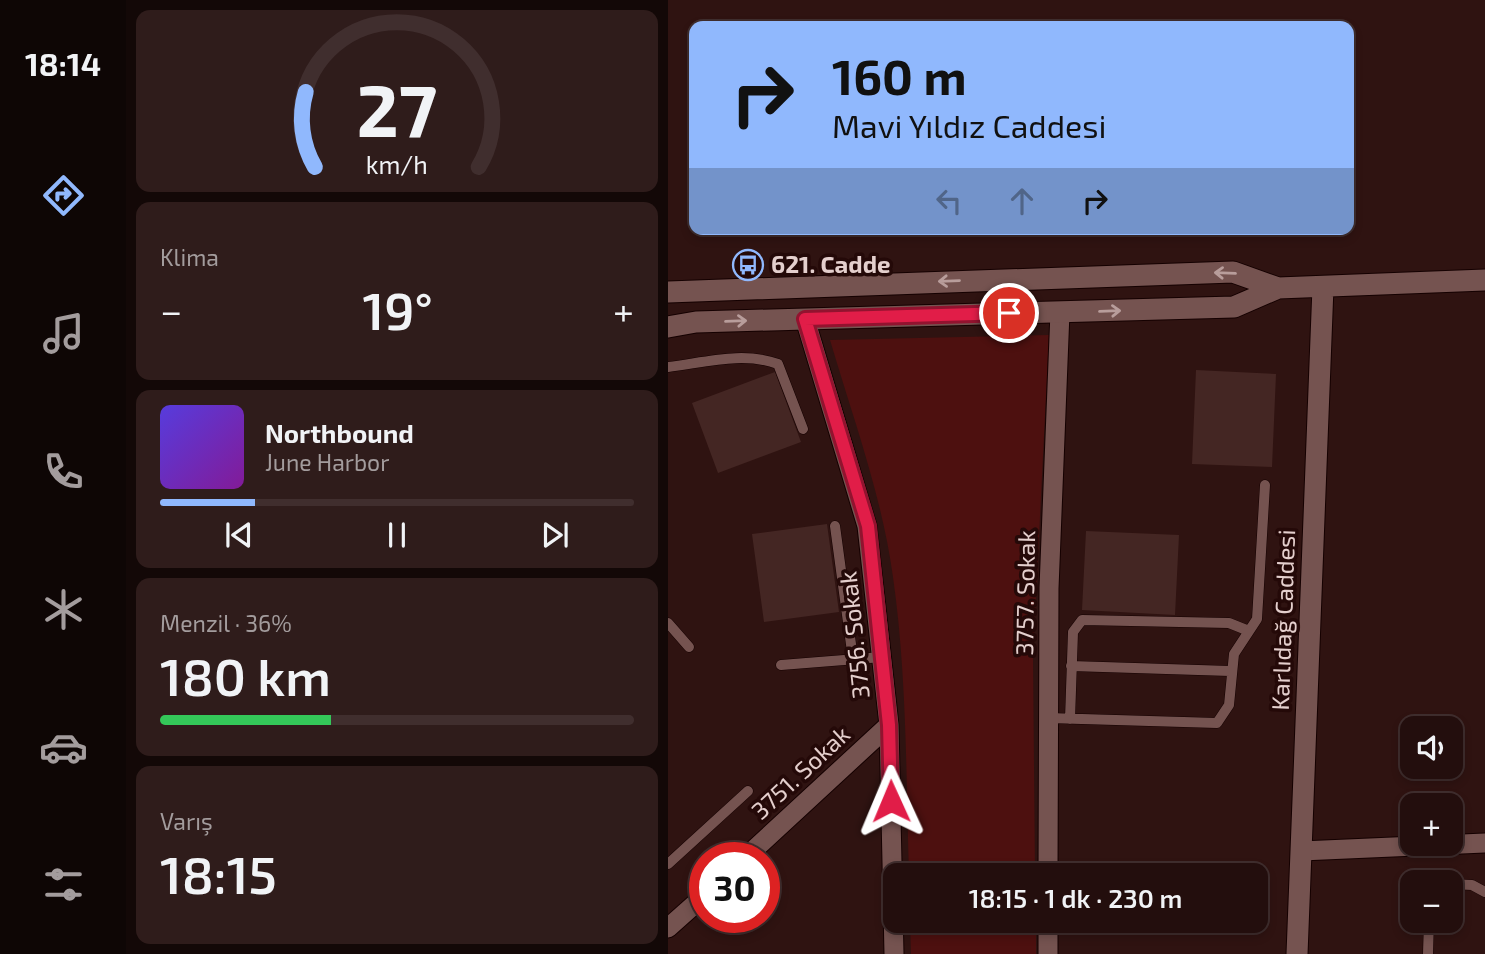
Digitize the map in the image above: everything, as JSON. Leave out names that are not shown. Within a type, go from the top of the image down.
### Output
[{"type":"main road","points":[[668,292],[1233,272],[1278,288],[1485,280]]},
{"type":"main road","name":"Karlıdağ Caddesi","points":[[1297,954],[1323,287]]},
{"type":"main road","points":[[668,327],[697,322],[1234,307],[1278,288]]},
{"type":"street","name":"3757. Sokak","points":[[1048,863],[1049,588],[1060,312]]},
{"type":"street","name":"3756. Sokak","points":[[805,319],[865,512],[889,725],[894,954]]},
{"type":"street","name":"3751. Sokak","points":[[762,842],[889,725]]},
{"type":"street","points":[[1301,851],[1485,843]]},
{"type":"street","points":[[668,929],[689,910]]},
{"type":"street","points":[[1048,933],[1048,954]]},
{"type":"lane","points":[[668,367],[743,358],[763,358],[778,364],[803,429]]},
{"type":"lane","points":[[1048,718],[1217,723],[1229,705],[1230,671],[1240,640],[1250,631],[1257,619],[1265,485]]},
{"type":"lane","points":[[835,526],[853,659]]},
{"type":"lane","points":[[1070,719],[1073,632],[1082,620],[1229,623],[1250,631]]},
{"type":"lane","points":[[668,624],[689,647]]},
{"type":"lane","points":[[781,665],[882,657]]},
{"type":"lane","points":[[1071,666],[1230,671]]},
{"type":"lane","points":[[668,864],[748,791]]},
{"type":"lane","points":[[1463,885],[1472,885],[1485,892]]},
{"type":"lane","points":[[1428,954],[1429,933]]},
{"type":"shaded area","points":[[1049,335],[1033,657],[1035,863],[909,863],[903,688],[893,577],[882,517],[830,340]]},
{"type":"shaded area","points":[[910,933],[1036,933],[1036,954],[911,954]]},
{"type":"building","points":[[1196,370],[1276,374],[1272,467],[1192,464]]},
{"type":"building","points":[[775,372],[801,442],[718,473],[692,403]]},
{"type":"building","points":[[827,524],[839,612],[764,622],[752,534]]},
{"type":"building","points":[[1086,531],[1179,535],[1175,615],[1082,610]]},
{"type":"place","name":"621. Cadde","points":[[748,265]]},
{"type":"route","points":[[891,801],[889,725],[868,526],[805,319],[1009,313]]}]
